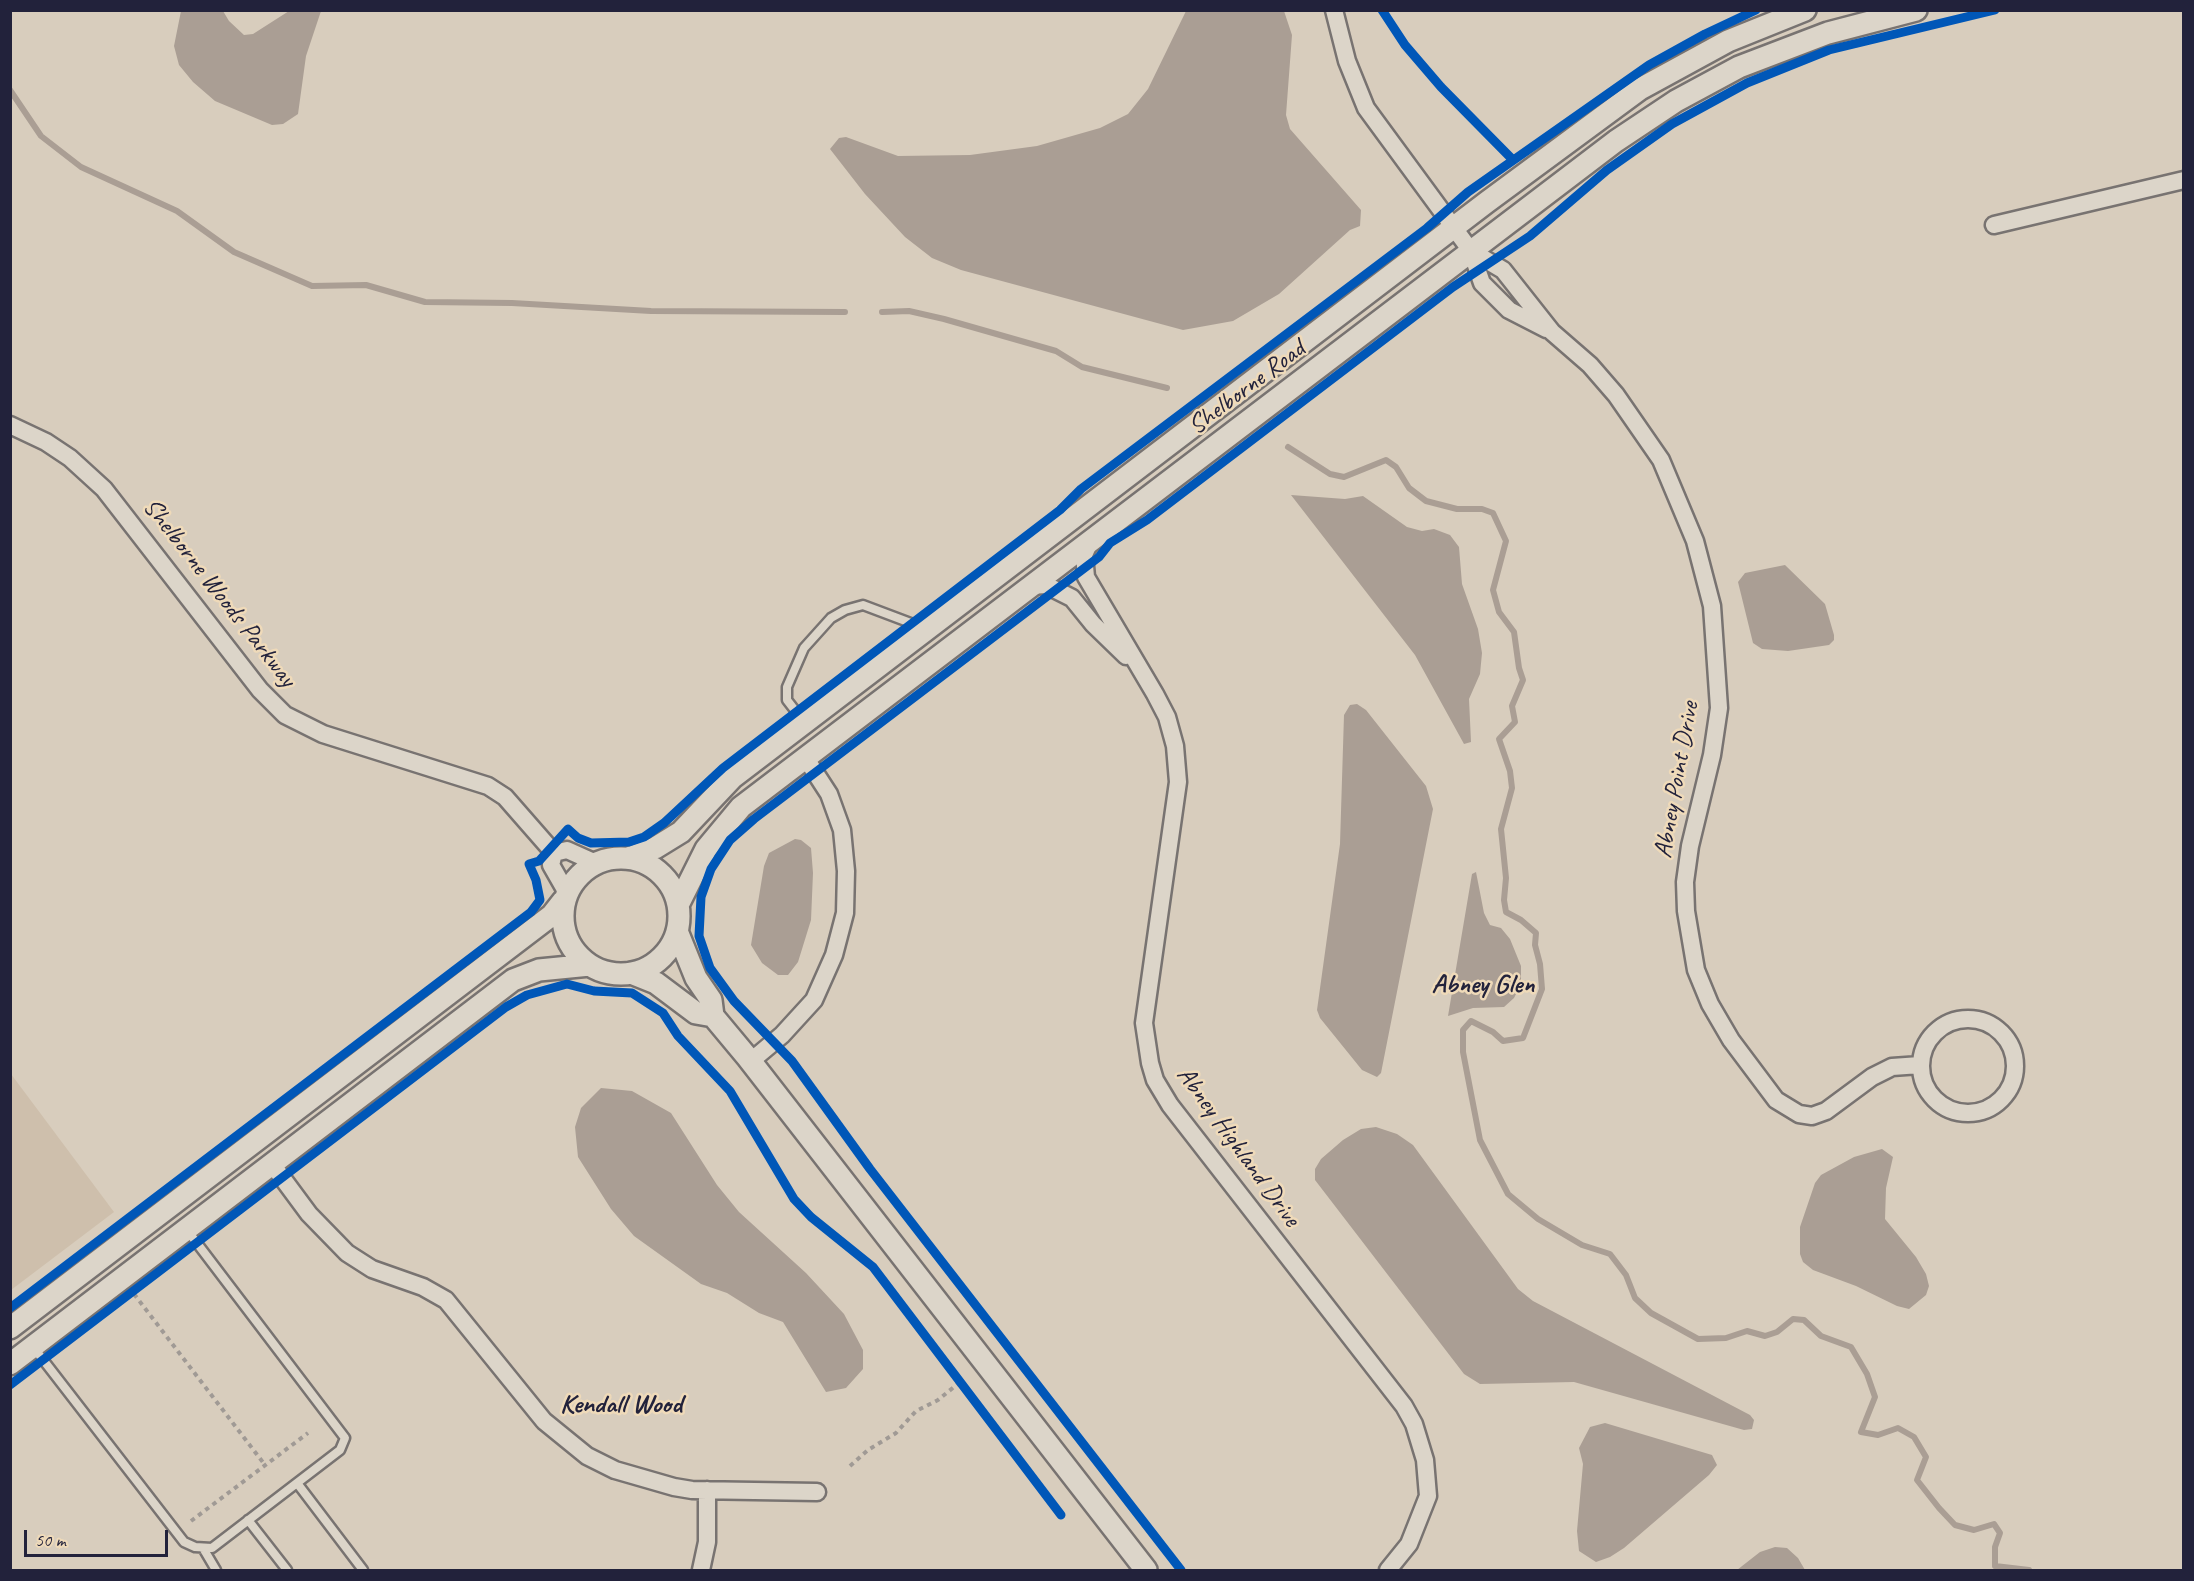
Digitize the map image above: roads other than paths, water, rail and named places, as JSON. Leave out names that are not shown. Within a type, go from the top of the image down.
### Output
[{"type":"street","points":[[1334,10],[1347,61],[1366,108],[1461,239]]},
{"type":"street","name":"Shelborne Road","points":[[678,905],[706,849],[726,822],[741,807],[1090,541],[1660,76],[1728,41],[1805,10]]},
{"type":"street","name":"Shelborne Road","points":[[628,858],[655,848],[681,832],[732,778],[926,629],[1461,239],[1705,84],[1800,42],[1916,10]]},
{"type":"street","points":[[1994,225],[2184,180]]},
{"type":"street","name":"Abney Point Drive","points":[[1461,239],[1482,283],[1509,310],[1552,332]]},
{"type":"street","name":"Abney Point Drive","points":[[1461,239],[1503,270],[1552,332],[1590,365],[1616,395],[1651,444],[1680,500],[1706,576],[1713,618],[1719,708],[1712,755],[1690,846],[1685,882],[1686,911],[1694,961],[1710,1004],[1731,1040],[1776,1100],[1799,1114],[1812,1116],[1826,1111],[1872,1077],[1892,1067],[1920,1065]]},
{"type":"street","name":"Shelborne Woods Parkway","points":[[10,425],[46,442],[70,458],[104,489],[260,690],[285,715],[323,734],[488,786],[505,797],[554,854],[550,865],[565,897]]},
{"type":"street","name":"Abney Highland Drive","points":[[1090,541],[1084,555],[1086,577],[1167,717],[1175,746],[1178,782],[1144,1023],[1150,1063],[1155,1080],[1170,1105],[1404,1406],[1414,1424],[1425,1460],[1428,1496],[1409,1544],[1388,1570]]},
{"type":"street","name":"Abney Highland Drive","points":[[1029,586],[1046,585],[1072,598],[1093,624],[1142,671]]},
{"type":"street","points":[[751,1061],[782,1035],[814,1000],[834,955],[845,913],[846,871],[842,830],[829,794],[805,758]]},
{"type":"street","points":[[554,854],[567,850],[596,863]]},
{"type":"street","points":[[10,1328],[552,915],[582,872],[606,859],[628,858],[652,866],[670,884],[678,905],[677,931],[696,978],[711,1000],[713,1017],[751,1061],[1146,1570]]},
{"type":"street","points":[[565,897],[563,923],[568,940],[581,958],[590,965],[616,974],[631,973],[657,962],[666,953],[677,931]]},
{"type":"street","points":[[10,1364],[513,980],[539,970],[590,965]]},
{"type":"street","points":[[631,973],[656,983],[696,1013],[713,1017]]},
{"type":"street","points":[[1972,1018],[1987,1022],[2000,1031],[2010,1044],[2015,1058],[2015,1074],[2010,1089],[2000,1101],[1986,1110],[1963,1113],[1941,1106],[1930,1095],[1923,1081],[1920,1065],[1923,1050],[1930,1036],[1942,1026],[1956,1019],[1972,1018]]},
{"type":"street","points":[[272,1164],[309,1214],[347,1253],[372,1269],[411,1282],[446,1300],[544,1421],[601,1464],[630,1476],[674,1487],[708,1490],[817,1492]]},
{"type":"street","points":[[701,1570],[706,1542],[708,1490]]},
{"type":"lane","points":[[804,723],[787,700],[787,687],[804,648],[831,618],[845,610],[863,605],[926,629]]},
{"type":"lane","points":[[33,1347],[184,1542],[203,1548],[212,1548],[297,1483],[340,1450],[345,1438],[187,1229]]},
{"type":"lane","points":[[297,1483],[363,1570]]},
{"type":"lane","points":[[248,1520],[287,1570]]},
{"type":"lane","points":[[203,1548],[216,1570]]},
{"type":"waterway","points":[[10,90],[41,136],[81,167],[177,211],[234,252],[312,286],[366,285],[425,302],[512,303],[651,311],[845,312]]},
{"type":"waterway","points":[[882,312],[909,311],[944,319],[1056,351],[1082,367],[1167,388]]},
{"type":"waterway","points":[[1288,447],[1330,474],[1344,477],[1386,460],[1396,467],[1409,488],[1426,501],[1457,509],[1482,509],[1493,513],[1506,541],[1493,590],[1499,612],[1514,632],[1523,680],[1512,706],[1515,722],[1499,739],[1510,771],[1512,788],[1501,829],[1506,878],[1504,900],[1506,912],[1521,920],[1536,933],[1535,945],[1540,964],[1542,989],[1523,1038],[1503,1041],[1493,1032],[1471,1021],[1463,1030],[1463,1052],[1480,1140],[1508,1194],[1538,1219],[1582,1245],[1610,1254],[1626,1275],[1635,1298],[1651,1313],[1698,1339],[1726,1338],[1747,1331],[1765,1336],[1777,1332],[1793,1319],[1804,1320],[1821,1336],[1851,1347],[1867,1374],[1875,1397],[1861,1432],[1878,1435],[1898,1428],[1914,1437],[1926,1457],[1917,1480],[1939,1508],[1955,1525],[1974,1530],[1994,1524],[2000,1533],[1995,1547],[1995,1566],[2029,1570]]},
{"type":"district","name":"Abney Glen","points":[[1483,985]]},
{"type":"district","name":"Kendall Wood","points":[[621,1405]]}]
